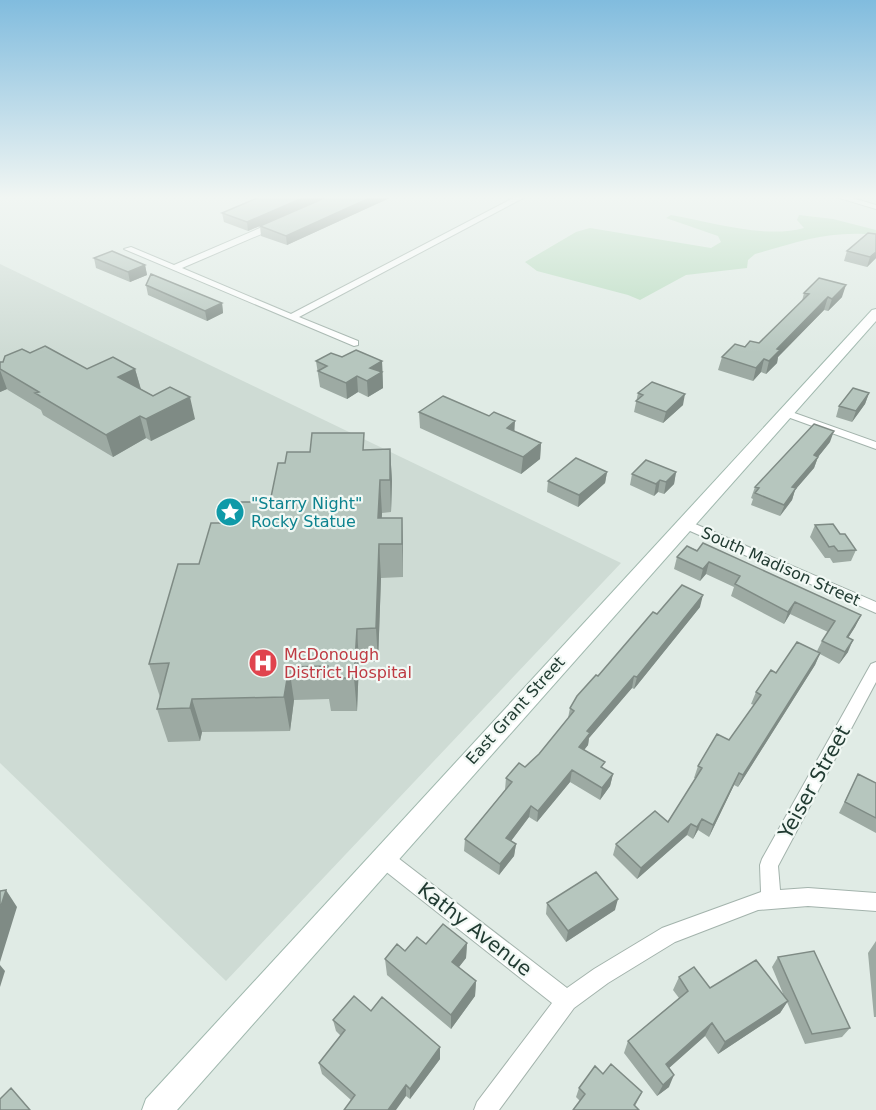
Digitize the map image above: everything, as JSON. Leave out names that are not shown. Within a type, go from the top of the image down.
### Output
[{"type":"main road","name":"East Grant Street","points":[[157,1110],[382,857],[876,313]]},
{"type":"street","points":[[175,268],[222,248]]},
{"type":"street","points":[[292,317],[424,248]]},
{"type":"street","points":[[128,249],[354,343]]},
{"type":"street","points":[[786,413],[876,446]]},
{"type":"street","name":"South Madison Street","points":[[686,524],[876,608]]},
{"type":"street","name":"Yeiser Street","points":[[771,900],[769,865],[876,668]]},
{"type":"street","name":"Kathy Avenue","points":[[382,857],[567,1001]]},
{"type":"street","points":[[484,1110],[567,1001],[626,959],[669,935],[714,916],[759,901],[808,897],[876,902]]},
{"type":"shaded area","name":"McDonough District Hospital","points":[[0,264],[621,563],[226,981],[0,763]]},
{"type":"green space","points":[[549,248],[776,248],[755,254],[748,260],[747,268],[686,275],[640,300],[537,271],[525,262]]},
{"type":"building","points":[[851,248],[876,248],[876,252],[870,257],[847,251]]},
{"type":"building","points":[[112,251],[145,265],[128,272],[94,258]]},
{"type":"building","points":[[151,274],[222,303],[205,311],[146,285]]},
{"type":"building","points":[[819,278],[846,285],[832,299],[828,297],[777,349],[780,350],[769,361],[764,359],[756,368],[722,357],[735,344],[745,347],[750,341],[759,343],[809,294],[804,293]]},
{"type":"building","points":[[45,346],[87,369],[113,357],[135,369],[118,377],[153,396],[170,387],[190,397],[146,419],[140,416],[106,435],[35,393],[39,392],[0,369],[0,362],[3,362],[5,356],[22,349],[30,353]]},
{"type":"building","points":[[356,350],[382,361],[370,368],[382,372],[367,381],[357,376],[346,383],[318,371],[327,366],[316,361],[331,353],[342,357]]},
{"type":"building","points":[[652,382],[685,394],[666,412],[636,401],[643,395],[638,393]]},
{"type":"building","points":[[853,388],[869,393],[856,411],[839,406]]},
{"type":"building","points":[[443,396],[489,416],[494,412],[515,421],[507,428],[541,443],[523,457],[419,412]]},
{"type":"building","points":[[814,424],[834,431],[814,455],[818,457],[792,487],[796,488],[784,505],[755,493],[759,488],[755,487]]},
{"type":"building","points":[[312,433],[364,433],[363,450],[390,449],[390,480],[380,480],[378,518],[402,518],[402,544],[379,544],[376,628],[357,629],[354,678],[327,678],[328,666],[289,667],[284,697],[192,699],[190,708],[157,709],[169,663],[149,664],[178,564],[199,564],[211,523],[221,523],[226,502],[270,502],[278,463],[285,463],[287,452],[310,452]]},
{"type":"building","points":[[576,458],[607,472],[579,495],[548,481]]},
{"type":"building","points":[[646,460],[676,472],[666,482],[660,480],[656,484],[632,474]]},
{"type":"building","points":[[833,524],[840,534],[845,534],[856,550],[838,551],[834,546],[829,547],[815,525]]},
{"type":"building","points":[[703,543],[861,615],[847,637],[853,640],[845,652],[822,641],[835,621],[795,602],[788,612],[735,584],[740,576],[709,562],[703,569],[677,557],[687,546],[697,551]]},
{"type":"building","points":[[682,585],[703,595],[637,677],[634,676],[587,731],[590,733],[579,747],[605,762],[601,767],[613,774],[602,788],[572,770],[538,811],[531,806],[506,838],[516,844],[500,864],[465,839],[512,782],[506,778],[519,763],[525,767],[539,754],[574,711],[570,708],[577,696],[596,675],[598,676],[653,612],[657,614]]},
{"type":"building","points":[[797,642],[820,653],[743,775],[739,773],[713,825],[702,819],[697,827],[691,824],[641,868],[616,844],[655,811],[668,822],[702,768],[698,766],[717,734],[729,740],[761,695],[756,692],[771,670],[776,673]]},
{"type":"building","points":[[858,774],[876,783],[876,818],[845,802]]},
{"type":"building","points":[[596,872],[618,899],[568,931],[547,903]]},
{"type":"building","points":[[6,890],[0,909],[0,891]]},
{"type":"building","points":[[443,924],[467,943],[452,962],[476,981],[451,1015],[385,959],[397,944],[405,951],[417,937],[426,944]]},
{"type":"building","points":[[814,951],[850,1028],[812,1034],[778,957]]},
{"type":"building","points":[[756,960],[788,1001],[725,1042],[712,1023],[666,1064],[674,1075],[663,1085],[628,1041],[688,991],[679,977],[694,967],[710,988]]},
{"type":"building","points":[[354,996],[371,1011],[382,997],[440,1047],[410,1089],[406,1085],[388,1110],[344,1110],[355,1095],[319,1063],[345,1030],[333,1020]]},
{"type":"building","points":[[611,1064],[642,1092],[634,1105],[639,1110],[573,1110],[585,1094],[579,1088],[595,1066],[603,1074]]},
{"type":"building","points":[[11,1088],[30,1110],[0,1110],[0,1099]]},
{"type":"place","name":"\"Starry Night\" Rocky Statue","points":[[230,512]]},
{"type":"place","name":"McDonough District Hospital","points":[[263,663]]}]
